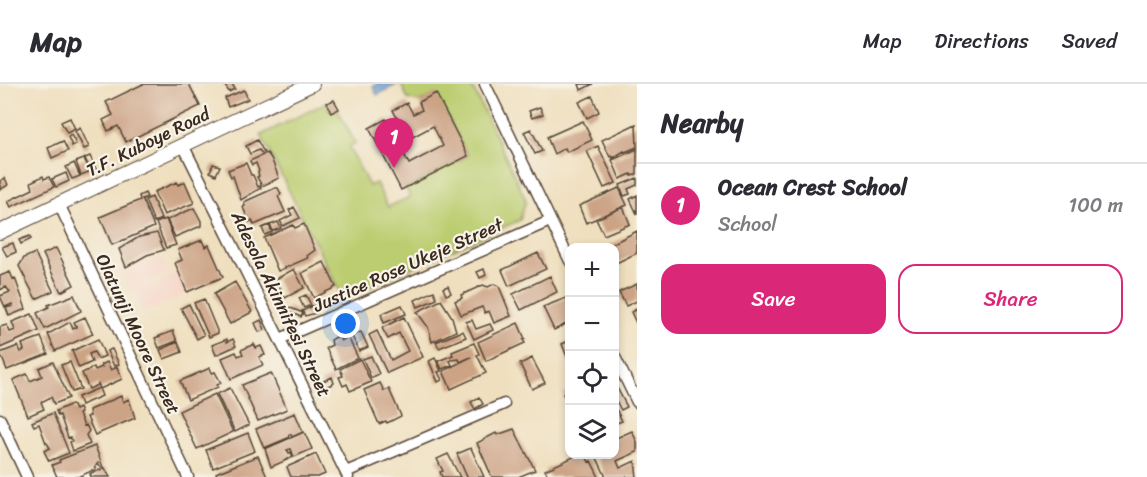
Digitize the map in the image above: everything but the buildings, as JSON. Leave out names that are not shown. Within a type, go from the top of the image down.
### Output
[{"type":"street","name":"T.F. Kuboye Road","points":[[0,232],[312,84]]},
{"type":"street","points":[[485,84],[565,251]]},
{"type":"street","name":"Adesola Akinnifesi Street","points":[[183,145],[347,474]]},
{"type":"street","name":"Olatunji Moore Street","points":[[59,204],[188,477]]},
{"type":"street","name":"Justice Rose Ukeje Street","points":[[280,339],[550,221]]},
{"type":"street","points":[[619,364],[637,402]]},
{"type":"street","points":[[347,474],[504,404]]},
{"type":"street","points":[[0,419],[27,477]]},
{"type":"shaded area","points":[[161,256],[169,273],[129,291],[121,274]]},
{"type":"shaded area","points":[[178,273],[186,294],[169,303],[168,301],[153,309],[143,311],[134,291],[152,284],[154,286],[161,283],[160,280]]},
{"type":"green space","points":[[401,84],[471,84],[526,200],[520,220],[343,298],[261,135],[327,102],[329,110],[336,106],[355,143],[349,147],[369,186],[376,183],[388,207],[410,197],[406,188],[468,156],[436,94],[419,102],[408,99]]},
{"type":"water","points":[[377,84],[396,85],[377,95],[373,86]]},
{"type":"place","name":"Ocean Crest School","points":[[394,168]]}]
